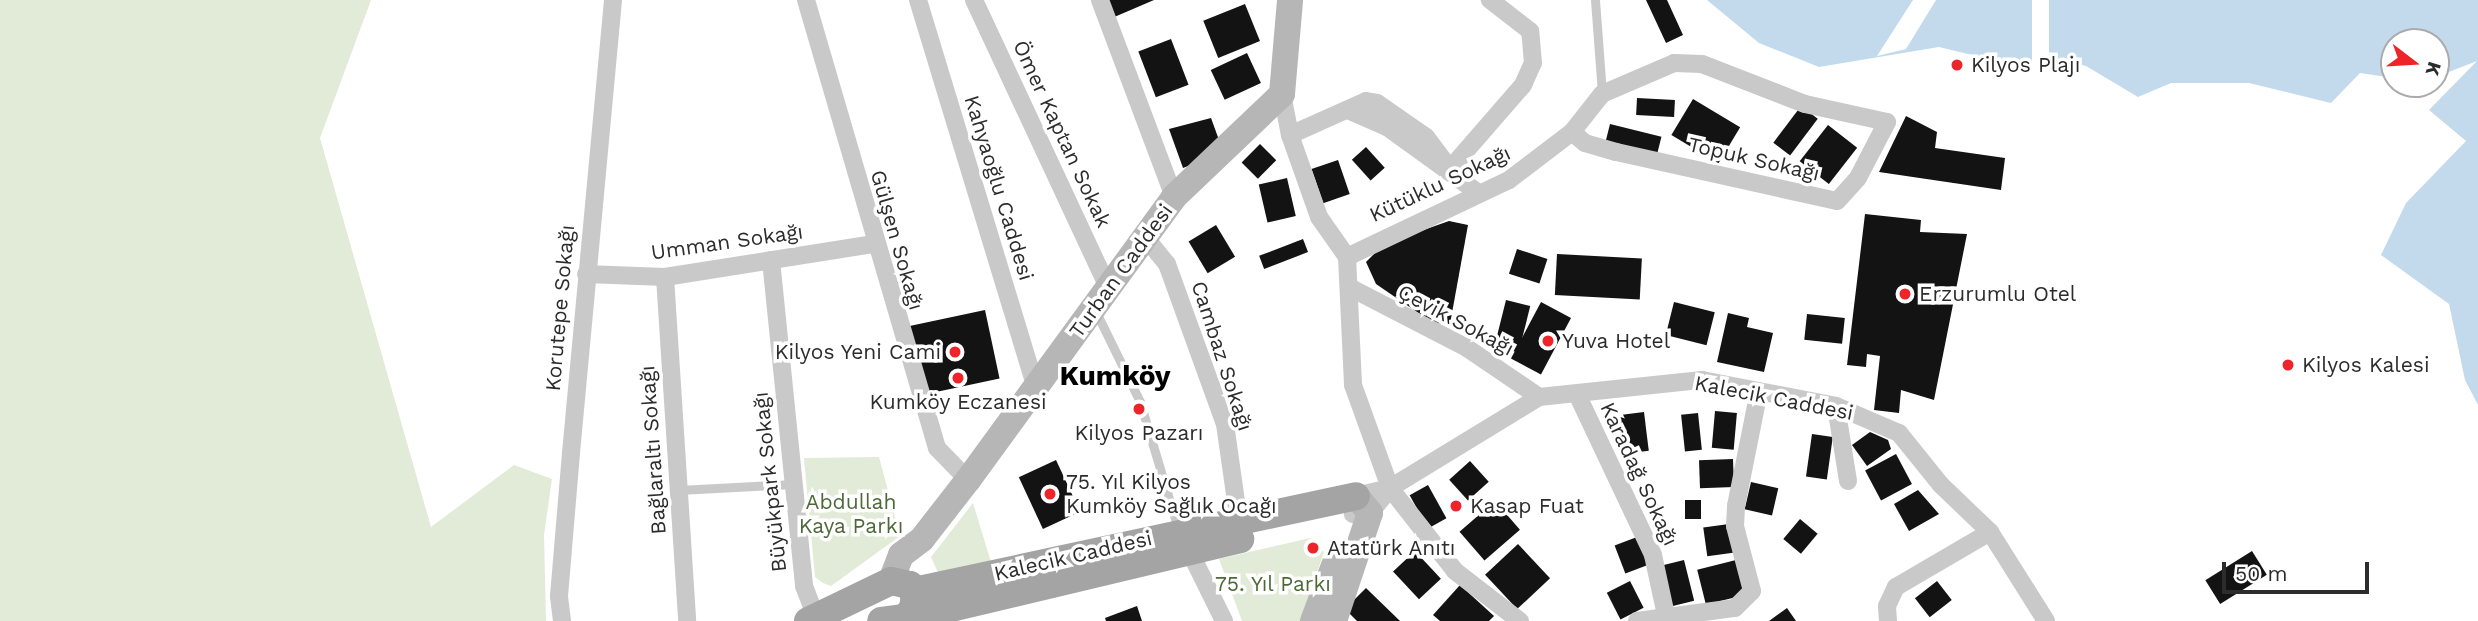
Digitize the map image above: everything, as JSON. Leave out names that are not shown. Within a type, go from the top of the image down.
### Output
[{"type":"main road","points":[[1282,94],[1290,0]]},
{"type":"main road","name":"Turban Caddesi","points":[[898,606],[922,540],[1036,389],[1174,197],[1282,94]]},
{"type":"main road","points":[[1329,617],[1360,508]]},
{"type":"main road","name":"Kalecik Caddesi","points":[[898,606],[930,613],[1184,541],[1360,508]]},
{"type":"main road","points":[[812,617],[898,606]]},
{"type":"street","name":"Korutepe Sokağı","points":[[562,621],[559,596],[586,274],[613,0]]},
{"type":"street","name":"Gülşen Sokağı","points":[[806,0],[874,244],[937,447],[968,480]]},
{"type":"street","name":"Kahyaoğlu Caddesi","points":[[918,0],[1036,389]]},
{"type":"street","name":"Ömer Kaptan Sokak","points":[[974,0],[1101,298]]},
{"type":"street","points":[[1100,0],[1174,197]]},
{"type":"street","points":[[1450,169],[1523,85],[1532,63],[1530,31],[1490,0]]},
{"type":"street","name":"Topuk Sokağı","points":[[1572,132],[1585,142],[1616,152],[1838,201],[1858,178],[1887,122],[1805,104],[1689,61],[1602,94]]},
{"type":"street","points":[[1282,94],[1290,135],[1319,217],[1347,257],[1353,385],[1390,488],[1455,571],[1520,621]]},
{"type":"street","name":"Kütüklu Sokağı","points":[[1347,257],[1477,192],[1509,180],[1572,132],[1602,94]]},
{"type":"street","points":[[1290,135],[1366,102],[1400,115],[1442,154],[1450,169],[1477,192]]},
{"type":"street","name":"Cambaz Sokağı","points":[[1145,237],[1167,264],[1225,424],[1240,529]]},
{"type":"street","name":"Umman Sokağı","points":[[586,274],[665,277],[874,244]]},
{"type":"street","name":"Büyükpark Sokağı","points":[[771,260],[804,586],[812,617]]},
{"type":"street","name":"Bağlaraltı Sokağı","points":[[665,277],[687,621]]},
{"type":"street","name":"Çevik Sokağı","points":[[1349,287],[1467,348],[1539,397]]},
{"type":"street","name":"Kalecik Caddesi","points":[[1360,508],[1539,397],[1702,380],[1836,406],[1899,433],[1941,485],[1990,532],[2046,621]]},
{"type":"street","points":[[1637,621],[1666,615],[1735,608],[1752,591],[1735,526],[1736,506],[1759,391]]},
{"type":"street","name":"Karadağ Sokağı","points":[[1577,394],[1653,555],[1666,615]]},
{"type":"street","points":[[1836,406],[1848,481]]},
{"type":"street","points":[[1888,614],[1896,587],[1990,532]]},
{"type":"street","points":[[1184,541],[1224,621]]},
{"type":"lane","points":[[1595,0],[1602,94]]},
{"type":"lane","points":[[1101,298],[1140,402],[1184,541]]},
{"type":"lane","points":[[678,490],[794,484]]},
{"type":"green space","points":[[0,0],[371,0],[320,138],[431,527],[514,465],[552,479],[544,535],[546,621],[0,621]]},
{"type":"green space","name":"Abdullah Kaya Parkı","points":[[879,457],[900,536],[831,586],[823,583],[815,577],[804,458]]},
{"type":"green space","points":[[973,503],[991,562],[940,577],[931,557]]},
{"type":"green space","name":"75. Yıl Parkı","points":[[1310,538],[1324,552],[1300,621],[1242,621],[1219,559]]},
{"type":"water","points":[[1707,0],[2478,0],[2478,405],[2465,380],[2449,304],[2381,255],[2406,203],[2466,141],[2429,110],[2441,98],[2450,98],[2450,89],[2477,61],[2450,72],[2450,28],[2380,28],[2380,76],[2360,73],[2331,103],[2249,83],[2171,83],[2138,97],[2086,66],[2063,60],[1997,61],[1939,47],[1819,67],[1759,43]]},
{"type":"pier","points":[[1913,0],[1936,0],[1906,49],[1877,56]]},
{"type":"pier","points":[[2032,0],[2049,0],[2049,63],[2032,63]]},
{"type":"building","points":[[1105,0],[1154,0],[1112,18]]},
{"type":"building","points":[[1646,0],[1667,0],[1683,35],[1666,43]]},
{"type":"building","points":[[1245,4],[1260,41],[1218,58],[1203,21]]},
{"type":"building","points":[[1171,39],[1189,85],[1156,97],[1138,52]]},
{"type":"building","points":[[1247,53],[1261,83],[1225,100],[1211,70]]},
{"type":"building","points":[[1637,98],[1675,100],[1674,117],[1636,115]]},
{"type":"building","points":[[1693,99],[1740,127],[1719,163],[1671,135]]},
{"type":"building","points":[[1801,106],[1818,119],[1790,155],[1773,143]]},
{"type":"building","points":[[1906,116],[1937,132],[1935,148],[2005,158],[2001,190],[1879,172]]},
{"type":"building","points":[[1211,118],[1219,140],[1209,158],[1183,168],[1169,129]]},
{"type":"building","points":[[1610,124],[1661,137],[1656,158],[1605,145]]},
{"type":"building","points":[[1828,125],[1857,148],[1829,184],[1800,161]]},
{"type":"building","points":[[1260,144],[1276,160],[1258,179],[1242,162]]},
{"type":"building","points":[[1366,147],[1385,168],[1371,181],[1352,160]]},
{"type":"building","points":[[1338,160],[1350,194],[1323,203],[1312,169]]},
{"type":"building","points":[[1287,178],[1296,216],[1268,223],[1259,185]]},
{"type":"building","name":"Erzurumlu Otel","points":[[1865,214],[1921,220],[1920,232],[1967,234],[1934,400],[1901,390],[1899,413],[1874,410],[1880,356],[1867,354],[1866,367],[1847,365]]},
{"type":"building","points":[[1449,221],[1468,225],[1450,324],[1433,323],[1376,284],[1366,262],[1384,244]]},
{"type":"building","points":[[1216,225],[1235,257],[1208,273],[1189,241]]},
{"type":"building","points":[[1303,239],[1308,252],[1264,269],[1259,256]]},
{"type":"building","points":[[1517,249],[1547,259],[1539,284],[1509,274]]},
{"type":"building","points":[[1557,254],[1642,258],[1640,299],[1555,295]]},
{"type":"building","points":[[1506,300],[1530,306],[1519,353],[1494,347]]},
{"type":"building","name":"Yuva Hotel","points":[[1541,302],[1571,318],[1541,374],[1511,359]]},
{"type":"building","points":[[1674,302],[1715,312],[1707,345],[1666,335]]},
{"type":"building","name":"Kilyos Yeni Cami","points":[[985,310],[1000,378],[924,394],[910,326]]},
{"type":"building","points":[[1728,313],[1749,318],[1747,327],[1773,333],[1764,372],[1717,362]]},
{"type":"building","points":[[1807,314],[1845,318],[1842,344],[1804,340]]},
{"type":"building","points":[[1715,411],[1737,413],[1734,450],[1712,448]]},
{"type":"building","points":[[1644,412],[1649,451],[1625,454],[1620,415]]},
{"type":"building","points":[[1698,413],[1702,450],[1685,452],[1681,415]]},
{"type":"building","points":[[1870,432],[1888,440],[1891,449],[1867,466],[1852,445]]},
{"type":"building","points":[[1812,434],[1833,437],[1827,480],[1806,477]]},
{"type":"building","points":[[1896,454],[1912,484],[1881,500],[1865,470]]},
{"type":"building","points":[[1733,459],[1734,487],[1700,488],[1699,460]]},
{"type":"building","name":"75. Yıl Kilyos Kumköy Sağlık Ocağı","points":[[1056,460],[1080,512],[1043,529],[1019,477]]},
{"type":"building","points":[[1470,461],[1489,482],[1468,501],[1449,480]]},
{"type":"building","points":[[1751,482],[1778,488],[1772,516],[1745,509]]},
{"type":"building","points":[[1428,485],[1446,518],[1428,528],[1410,495]]},
{"type":"building","points":[[1918,490],[1939,514],[1909,531],[1894,504]]},
{"type":"building","points":[[1685,500],[1701,500],[1701,519],[1685,519]]},
{"type":"building","points":[[1495,501],[1520,530],[1484,561],[1460,532]]},
{"type":"building","points":[[1800,519],[1818,534],[1801,554],[1783,539]]},
{"type":"building","points":[[1729,524],[1733,553],[1707,556],[1703,528]]},
{"type":"building","points":[[1637,537],[1648,565],[1625,574],[1615,546]]},
{"type":"building","points":[[1518,544],[1550,578],[1517,609],[1485,575]]},
{"type":"building","points":[[1415,551],[1441,579],[1419,599],[1393,571]]},
{"type":"building","points":[[2252,551],[2267,575],[2220,604],[2205,580]]},
{"type":"building","points":[[1684,560],[1694,601],[1670,607],[1660,566]]},
{"type":"building","points":[[1736,560],[1745,595],[1706,605],[1697,570]]},
{"type":"building","points":[[1630,581],[1644,608],[1620,620],[1607,593]]},
{"type":"building","points":[[1937,581],[1952,600],[1930,617],[1915,598]]},
{"type":"building","points":[[1460,585],[1494,616],[1489,621],[1440,621],[1433,615]]},
{"type":"building","points":[[1366,588],[1400,621],[1357,621],[1345,609]]},
{"type":"building","points":[[1137,606],[1142,621],[1106,621],[1105,618]]},
{"type":"building","points":[[1787,608],[1796,621],[1769,621]]},
{"type":"place","name":"Kilyos Plajı","points":[[1957,65]]},
{"type":"place","name":"Erzurumlu Otel","points":[[1905,294]]},
{"type":"place","name":"Yuva Hotel","points":[[1548,341]]},
{"type":"place","name":"Kilyos Yeni Cami","points":[[955,352]]},
{"type":"place","name":"Kilyos Kalesi","points":[[2288,365]]},
{"type":"place","name":"Kumköy Eczanesi","points":[[958,378]]},
{"type":"place","name":"Kilyos Pazarı","points":[[1139,409]]},
{"type":"place","name":"75. Yıl Kilyos Kumköy Sağlık Ocağı","points":[[1050,494]]},
{"type":"place","name":"Kasap Fuat","points":[[1456,506]]},
{"type":"place","name":"Atatürk Anıtı","points":[[1313,548]]},
{"type":"district","name":"Kumköy","points":[[1115,376]]}]
